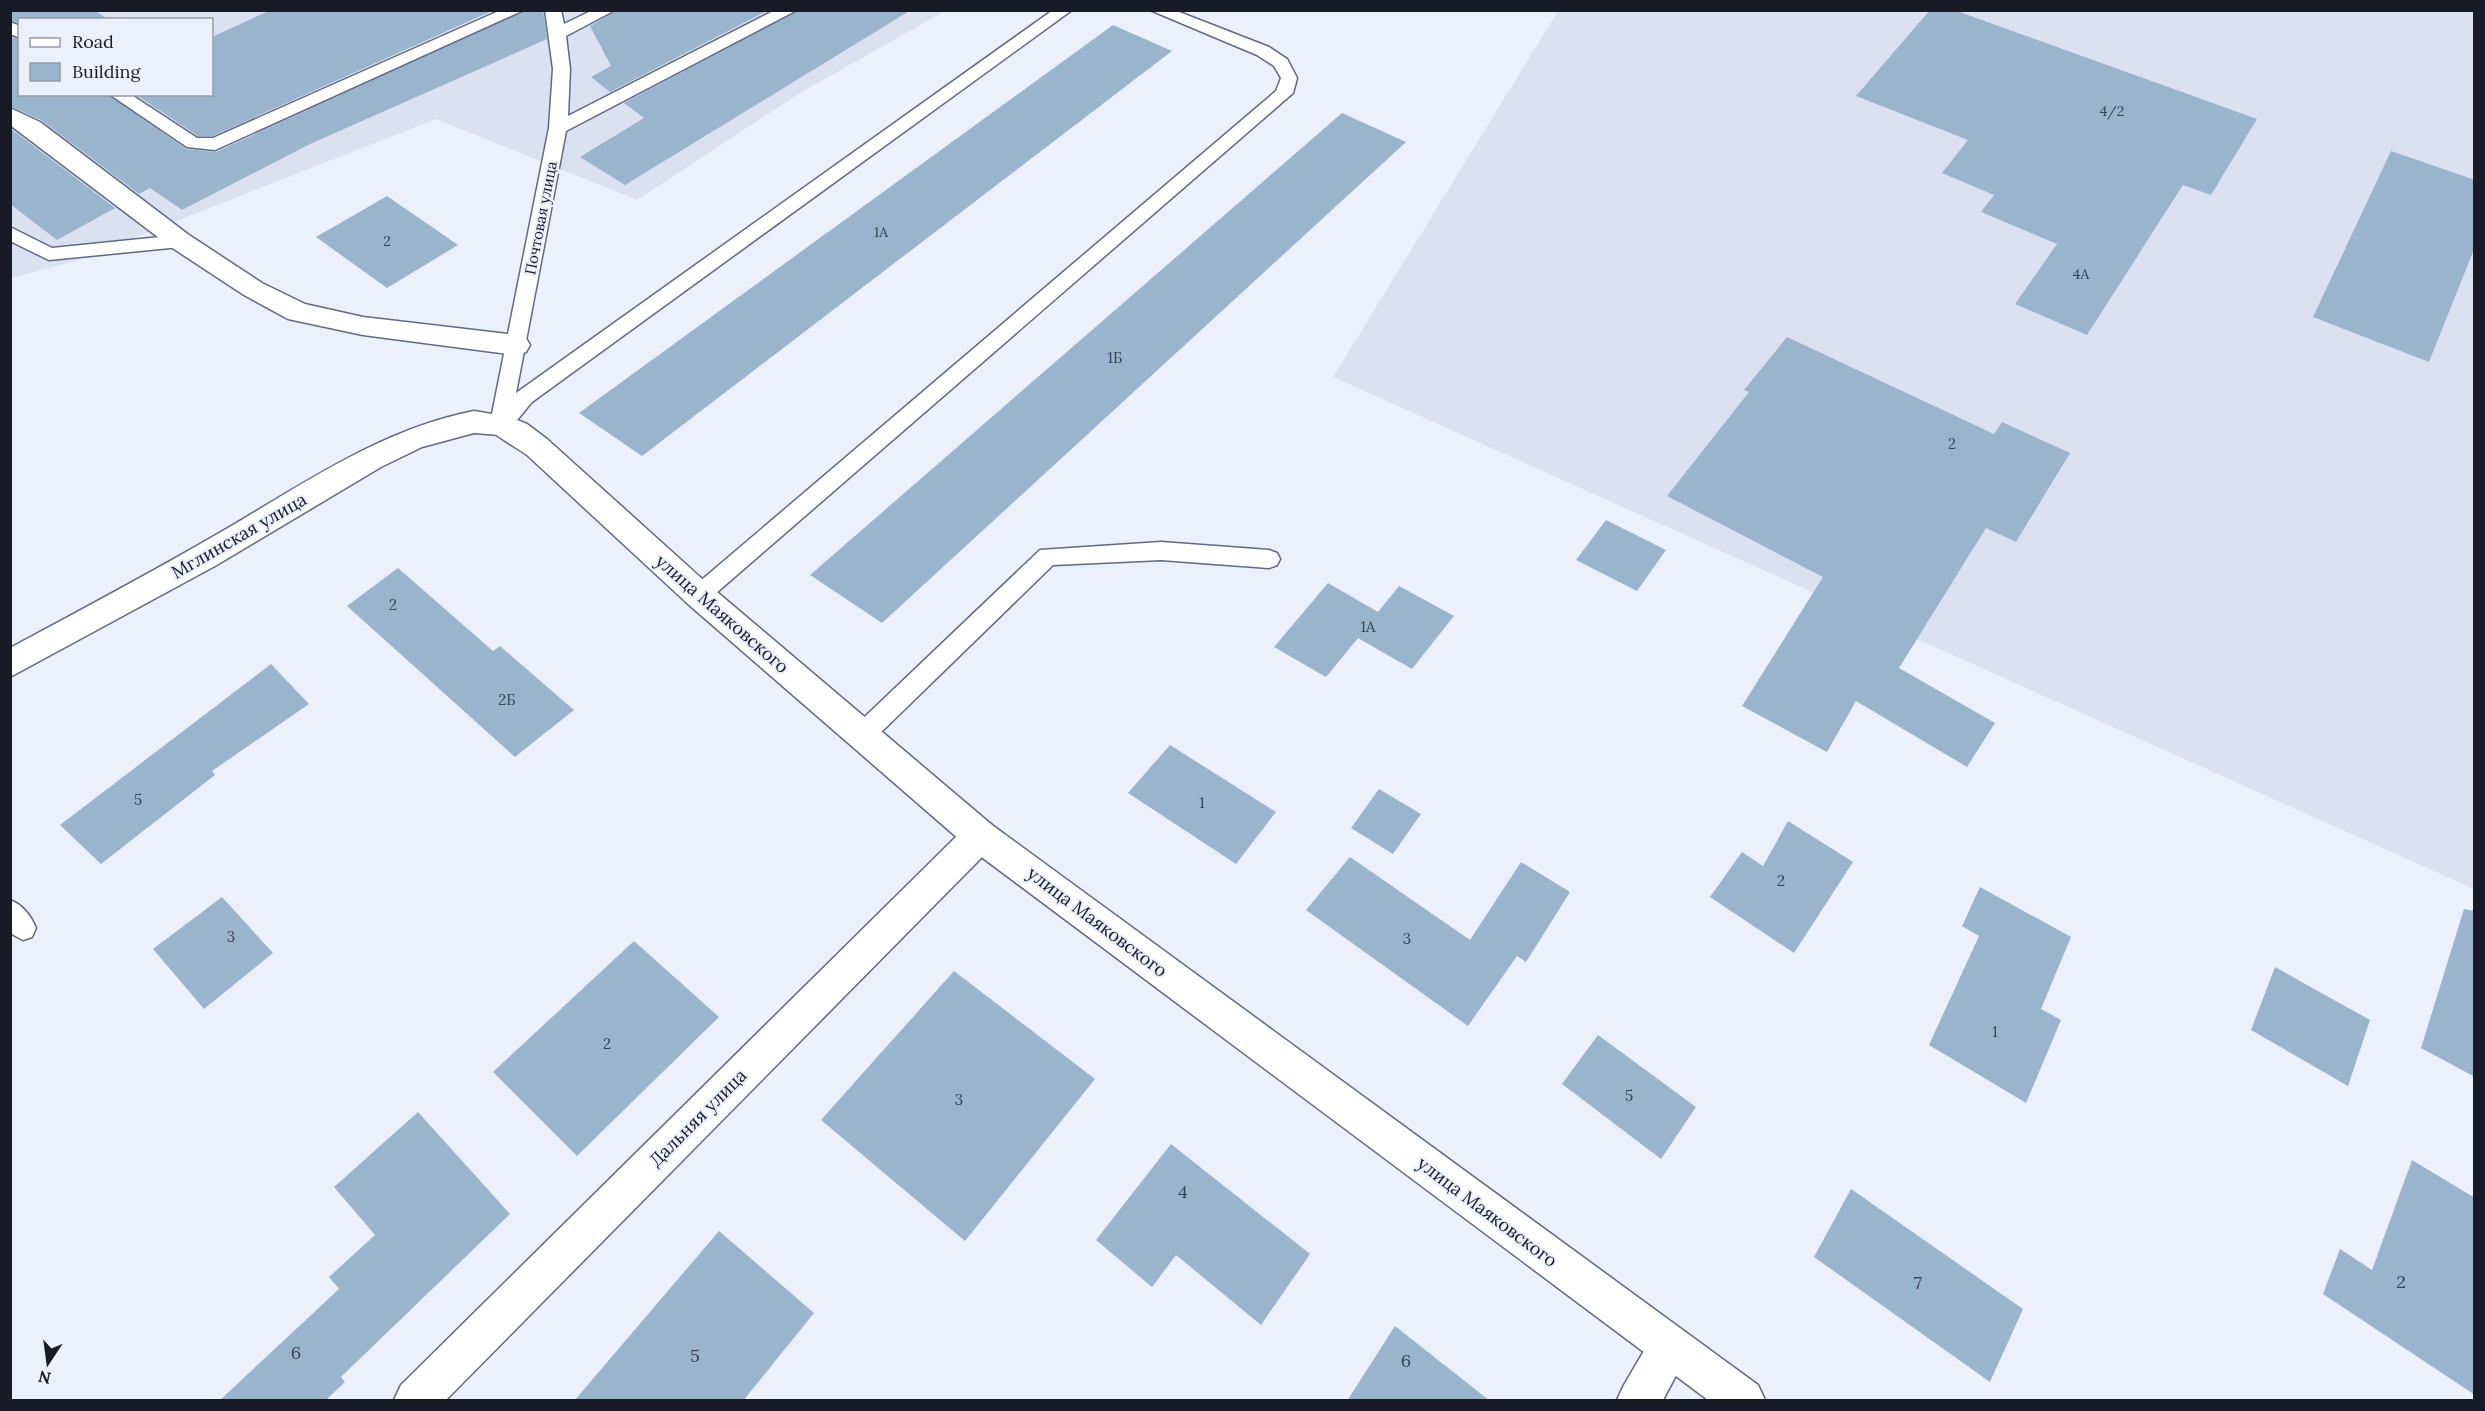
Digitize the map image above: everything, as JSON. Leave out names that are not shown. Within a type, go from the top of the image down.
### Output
[{"type":"street","points":[[10,116],[31,127],[180,241],[253,289],[298,312],[363,326],[516,345]]},
{"type":"street","name":"улица Маяковского","points":[[487,423],[517,432],[537,447],[699,595],[980,836],[1743,1401]]},
{"type":"street","name":"Мглинская улица","points":[[10,664],[204,557],[371,459],[439,430],[487,423]]},
{"type":"street","name":"Дальняя улица","points":[[416,1401],[980,836]]},
{"type":"street","points":[[1639,1401],[1670,1347]]},
{"type":"lane","points":[[120,96],[193,143],[215,144],[227,141],[516,10]]},
{"type":"lane","name":"Почтовая улица","points":[[487,423],[516,345],[558,129],[561,103],[560,33],[553,10]]},
{"type":"lane","points":[[560,33],[608,10]]},
{"type":"lane","points":[[558,129],[789,10]]},
{"type":"lane","points":[[487,423],[1064,10]]},
{"type":"lane","points":[[699,595],[1284,93],[1288,78],[1281,63],[1272,57],[1158,10]]},
{"type":"lane","points":[[10,233],[49,254],[180,241]]},
{"type":"lane","points":[[862,735],[1048,556],[1161,551],[1269,559]]},
{"type":"shaded area","points":[[11,11],[945,11],[802,92],[637,200],[436,119],[72,262],[11,278]]},
{"type":"shaded area","points":[[1558,11],[2474,11],[2474,889],[1333,377]]},
{"type":"building","points":[[10,10],[94,10],[106,18],[18,18],[18,22],[10,20]]},
{"type":"building","points":[[271,10],[494,10],[213,136],[198,136],[138,96],[213,96],[213,37]]},
{"type":"building","points":[[526,10],[543,10],[547,39],[310,144],[182,210],[150,188],[139,194],[41,120],[10,106],[10,37],[18,39],[18,96],[110,96],[186,149],[216,152]]},
{"type":"building","points":[[617,10],[769,10],[610,92],[591,77],[611,66],[590,26]]},
{"type":"building","points":[[799,10],[911,10],[625,185],[580,157],[644,118],[624,103]]},
{"type":"building","points":[[1930,10],[1954,10],[2257,119],[2211,195],[2183,185],[2087,335],[2015,304],[2057,244],[1981,212],[1994,195],[1942,173],[1968,140],[1856,96]]},
{"type":"building","points":[[1113,25],[1172,51],[642,456],[579,413]]},
{"type":"building","points":[[1342,113],[1406,142],[882,623],[810,575]]},
{"type":"building","points":[[10,128],[115,208],[57,240],[10,204]]},
{"type":"building","points":[[2391,151],[2475,180],[2475,247],[2429,362],[2313,317]]},
{"type":"building","points":[[387,196],[458,245],[387,288],[316,237]]},
{"type":"building","points":[[1787,337],[1994,434],[2002,422],[2070,453],[2016,542],[1986,528],[1899,668],[1995,723],[1967,767],[1856,701],[1827,752],[1742,706],[1823,577],[1667,496],[1749,392],[1744,390]]},
{"type":"building","points":[[1606,520],[1666,550],[1637,591],[1576,560]]},
{"type":"building","points":[[398,568],[493,651],[500,646],[574,710],[515,757],[347,606]]},
{"type":"building","points":[[1328,583],[1378,612],[1399,586],[1454,616],[1412,669],[1358,638],[1326,677],[1274,647]]},
{"type":"building","points":[[271,664],[309,704],[212,771],[215,775],[101,864],[60,825]]},
{"type":"building","points":[[1170,745],[1276,812],[1236,864],[1128,793]]},
{"type":"building","points":[[1379,789],[1421,814],[1393,854],[1351,828]]},
{"type":"building","points":[[1788,821],[1853,862],[1794,953],[1710,897],[1742,852],[1763,866]]},
{"type":"building","points":[[1350,857],[1470,940],[1521,862],[1570,892],[1526,962],[1517,956],[1468,1026],[1306,910]]},
{"type":"building","points":[[1980,887],[2071,937],[2041,1009],[2061,1020],[2026,1103],[1929,1045],[1979,936],[1962,926]]},
{"type":"building","points":[[222,897],[273,953],[204,1009],[153,949]]},
{"type":"building","points":[[2464,909],[2475,911],[2475,1077],[2421,1048]]},
{"type":"building","points":[[634,941],[719,1017],[577,1156],[493,1072]]},
{"type":"building","points":[[2275,967],[2370,1020],[2348,1086],[2251,1030]]},
{"type":"building","points":[[954,971],[1095,1079],[965,1241],[821,1120]]},
{"type":"building","points":[[1598,1035],[1696,1107],[1661,1159],[1562,1084]]},
{"type":"building","points":[[418,1112],[510,1214],[341,1377],[345,1382],[325,1401],[219,1401],[339,1289],[329,1277],[375,1235],[334,1187]]},
{"type":"building","points":[[1171,1144],[1310,1254],[1261,1325],[1176,1255],[1152,1287],[1096,1240]]},
{"type":"building","points":[[2412,1160],[2475,1198],[2475,1395],[2323,1294],[2340,1249],[2372,1270]]},
{"type":"building","points":[[1851,1189],[2023,1309],[1990,1382],[1814,1257]]},
{"type":"building","points":[[719,1231],[814,1313],[743,1401],[574,1401]]},
{"type":"building","points":[[1395,1326],[1490,1401],[1347,1401]]}]
